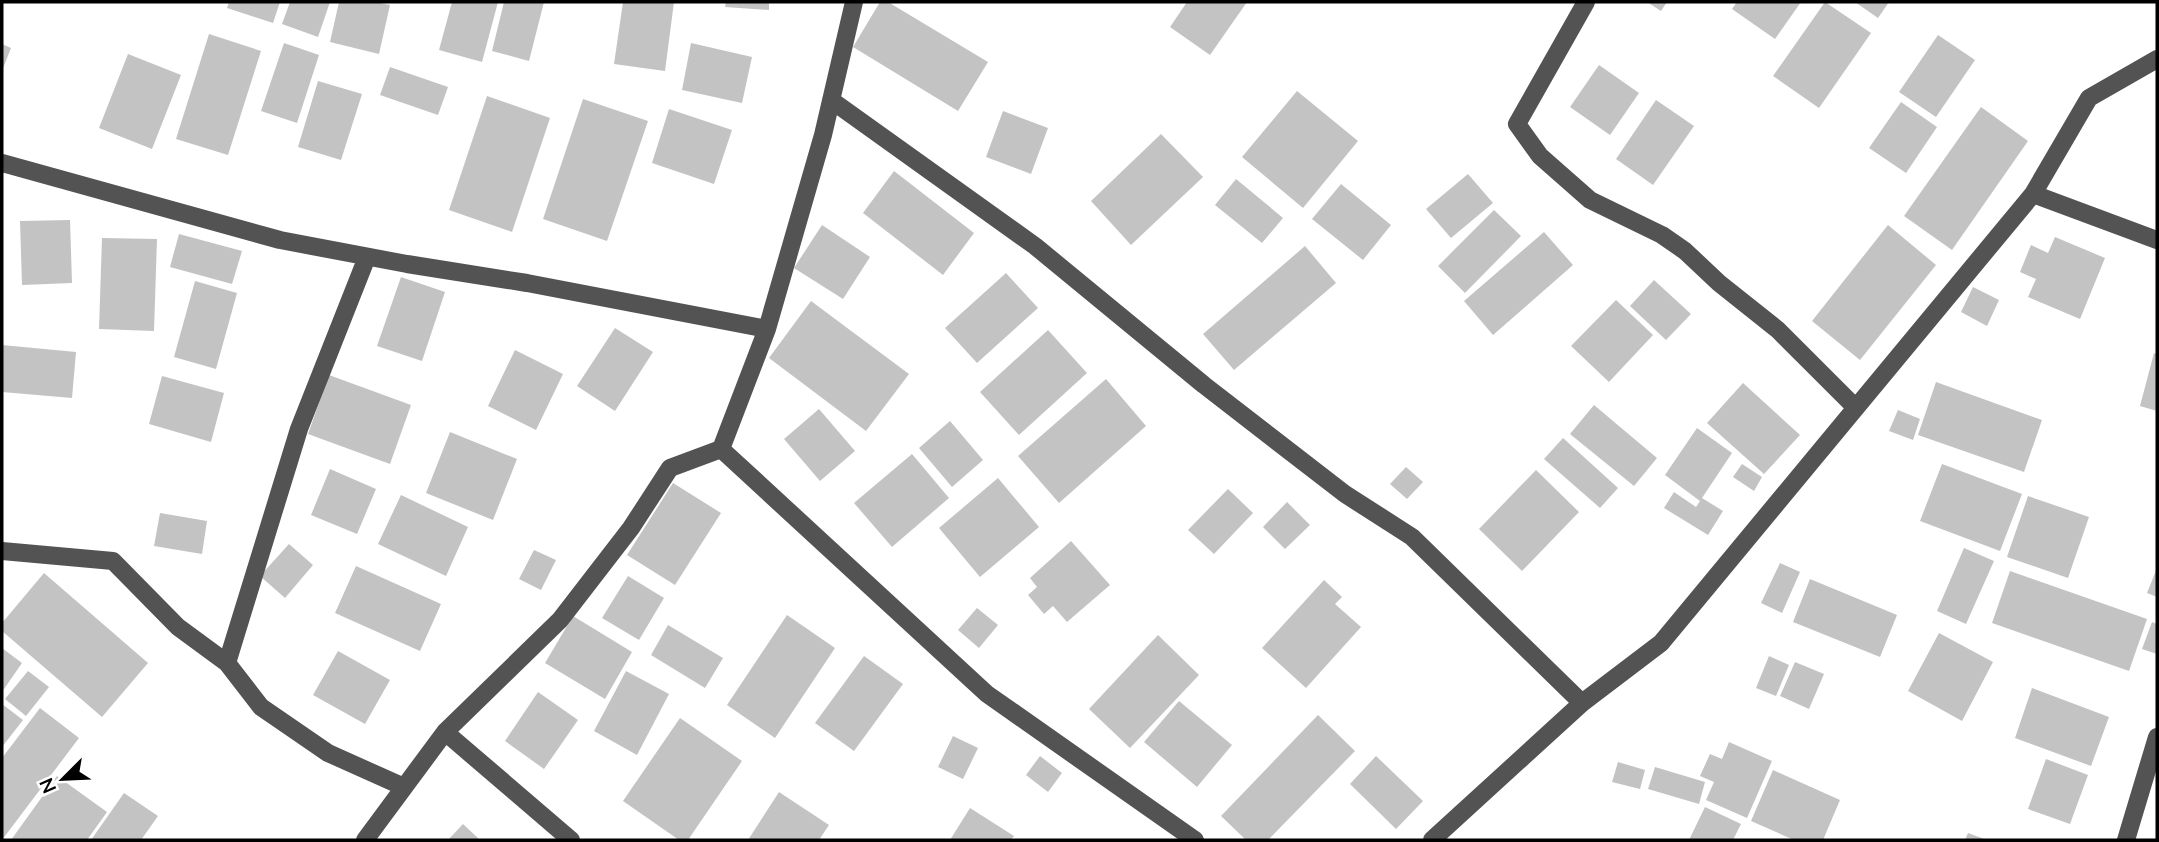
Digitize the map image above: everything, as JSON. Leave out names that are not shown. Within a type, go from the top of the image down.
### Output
[{"type":"street","points":[[365,840],[445,732],[560,620],[631,528],[670,468],[721,449],[767,329],[823,135],[854,2]]},
{"type":"street","points":[[1586,2],[1517,124],[1540,156],[1590,200],[1662,235],[1685,251],[1719,283],[1778,330],[1856,408]]},
{"type":"street","points":[[1432,840],[1582,703],[1661,643],[2033,194],[2089,98],[2157,59]]},
{"type":"street","points":[[831,100],[1035,246],[1204,385],[1345,494],[1412,537],[1582,703]]},
{"type":"street","points":[[2,163],[280,240],[527,283],[767,329]]},
{"type":"street","points":[[2033,194],[2157,240]]},
{"type":"street","points":[[227,663],[299,429],[367,257]]},
{"type":"street","points":[[721,449],[986,694],[1195,840]]},
{"type":"street","points":[[2,551],[113,561],[177,627],[227,663],[261,707],[328,753],[404,788]]},
{"type":"street","points":[[445,732],[571,840]]},
{"type":"street","points":[[2126,840],[2157,737]]},
{"type":"building","points":[[229,2],[280,2],[273,23],[227,8]]},
{"type":"building","points":[[290,2],[330,2],[318,37],[282,24]]},
{"type":"building","points":[[339,2],[375,2],[390,5],[379,54],[330,42]]},
{"type":"building","points":[[452,2],[498,2],[482,62],[439,50]]},
{"type":"building","points":[[504,2],[544,2],[529,61],[492,51]]},
{"type":"building","points":[[623,2],[674,2],[665,71],[614,64]]},
{"type":"building","points":[[726,2],[769,2],[769,10],[725,7]]},
{"type":"building","points":[[880,2],[888,2],[988,62],[958,111],[853,47]]},
{"type":"building","points":[[1187,2],[1247,2],[1210,55],[1170,27]]},
{"type":"building","points":[[1647,2],[1667,2],[1661,11]]},
{"type":"building","points":[[1737,2],[1801,2],[1775,39],[1732,9]]},
{"type":"building","points":[[1825,2],[1871,33],[1819,108],[1773,76]]},
{"type":"building","points":[[1855,2],[1889,2],[1878,18]]},
{"type":"building","points":[[209,34],[261,51],[228,155],[176,139]]},
{"type":"building","points":[[1938,35],[1975,60],[1936,117],[1899,92]]},
{"type":"building","points":[[284,43],[319,55],[297,123],[261,111]]},
{"type":"building","points":[[691,43],[752,57],[742,103],[682,90]]},
{"type":"building","points":[[2,44],[11,48],[2,71]]},
{"type":"building","points":[[128,54],[181,75],[152,149],[99,128]]},
{"type":"building","points":[[1599,65],[1639,93],[1610,135],[1570,107]]},
{"type":"building","points":[[390,67],[448,87],[438,115],[380,95]]},
{"type":"building","points":[[318,81],[362,94],[341,160],[298,147]]},
{"type":"building","points":[[1297,91],[1358,141],[1303,208],[1242,157]]},
{"type":"building","points":[[487,96],[550,118],[512,232],[449,210]]},
{"type":"building","points":[[583,99],[648,121],[607,241],[543,219]]},
{"type":"building","points":[[1656,100],[1694,126],[1653,185],[1616,159]]},
{"type":"building","points":[[1901,102],[1937,127],[1906,173],[1869,148]]},
{"type":"building","points":[[1981,107],[2028,141],[1952,250],[1904,216]]},
{"type":"building","points":[[669,109],[732,130],[714,184],[652,163]]},
{"type":"building","points":[[1003,111],[1048,128],[1031,174],[986,157]]},
{"type":"building","points":[[1161,134],[1203,177],[1131,245],[1091,201]]},
{"type":"building","points":[[894,171],[974,233],[943,275],[863,213]]},
{"type":"building","points":[[1468,174],[1493,203],[1451,238],[1426,209]]},
{"type":"building","points":[[1236,179],[1283,218],[1262,243],[1215,205]]},
{"type":"building","points":[[1341,184],[1391,225],[1363,260],[1312,219]]},
{"type":"building","points":[[1494,210],[1521,236],[1465,293],[1438,266]]},
{"type":"building","points":[[70,220],[72,283],[22,285],[20,221]]},
{"type":"building","points":[[822,225],[870,257],[843,299],[794,268]]},
{"type":"building","points":[[1888,225],[1936,265],[1860,360],[1812,321]]},
{"type":"building","points":[[1544,232],[1573,265],[1493,335],[1464,301]]},
{"type":"building","points":[[179,234],[242,251],[232,284],[170,267]]},
{"type":"building","points":[[2055,237],[2105,258],[2080,319],[2028,297],[2036,279],[2020,272],[2031,245],[2048,253]]},
{"type":"building","points":[[102,238],[157,239],[154,331],[99,329]]},
{"type":"building","points":[[1305,246],[1336,283],[1234,370],[1203,334]]},
{"type":"building","points":[[1006,273],[1038,308],[977,363],[945,328]]},
{"type":"building","points":[[401,277],[445,292],[422,361],[377,346]]},
{"type":"building","points":[[1654,280],[1691,314],[1666,340],[1630,306]]},
{"type":"building","points":[[195,281],[237,293],[216,369],[174,357]]},
{"type":"building","points":[[1973,287],[1999,300],[1987,326],[1961,312]]},
{"type":"building","points":[[1616,300],[1653,335],[1609,382],[1571,346]]},
{"type":"building","points":[[811,301],[909,374],[866,431],[769,358]]},
{"type":"building","points":[[615,328],[653,352],[615,411],[577,386]]},
{"type":"building","points":[[1048,330],[1087,373],[1019,435],[980,392]]},
{"type":"building","points":[[2,345],[76,352],[72,398],[2,392]]},
{"type":"building","points":[[515,350],[563,374],[536,430],[488,406]]},
{"type":"building","points":[[2154,353],[2157,354],[2157,411],[2140,406]]},
{"type":"building","points":[[329,375],[411,405],[390,464],[308,434]]},
{"type":"building","points":[[162,376],[224,393],[211,442],[149,424]]},
{"type":"building","points":[[1106,379],[1146,426],[1059,503],[1018,456]]},
{"type":"building","points":[[1936,382],[2042,420],[2024,472],[1918,435]]},
{"type":"building","points":[[1743,383],[1800,435],[1764,474],[1707,423]]},
{"type":"building","points":[[1594,405],[1657,458],[1634,486],[1570,434]]},
{"type":"building","points":[[819,409],[855,451],[820,481],[784,439]]},
{"type":"building","points":[[1898,410],[1920,419],[1913,440],[1889,431]]},
{"type":"building","points":[[950,421],[983,460],[952,487],[919,448]]},
{"type":"building","points":[[1697,428],[1732,453],[1702,498],[1723,511],[1708,535],[1664,508],[1674,492],[1696,507],[1700,501],[1665,475]]},
{"type":"building","points":[[450,432],[517,459],[493,520],[426,493]]},
{"type":"building","points":[[1563,438],[1618,488],[1600,508],[1544,459]]},
{"type":"building","points":[[912,454],[949,498],[892,547],[854,503]]},
{"type":"building","points":[[1742,464],[1762,477],[1754,491],[1733,477]]},
{"type":"building","points":[[1942,464],[2022,494],[2000,551],[1920,521]]},
{"type":"building","points":[[1406,467],[1423,482],[1407,499],[1390,484]]},
{"type":"building","points":[[330,469],[376,489],[357,534],[311,515]]},
{"type":"building","points":[[1536,470],[1579,512],[1522,571],[1479,529]]},
{"type":"building","points":[[998,478],[1039,527],[980,577],[939,528]]},
{"type":"building","points":[[673,483],[721,513],[675,585],[627,555]]},
{"type":"building","points":[[1228,489],[1253,513],[1214,554],[1188,530]]},
{"type":"building","points":[[401,495],[468,527],[446,576],[378,544]]},
{"type":"building","points":[[2028,496],[2089,517],[2068,578],[2007,557]]},
{"type":"building","points":[[1287,502],[1310,525],[1285,549],[1263,527]]},
{"type":"building","points":[[160,513],[207,521],[202,554],[154,546]]},
{"type":"building","points":[[1071,541],[1110,585],[1067,622],[1053,606],[1044,614],[1028,595],[1037,587],[1030,578]]},
{"type":"building","points":[[289,544],[313,565],[285,598],[260,576]]},
{"type":"building","points":[[1964,548],[1994,561],[1966,624],[1937,611]]},
{"type":"building","points":[[534,550],[556,560],[541,590],[519,579]]},
{"type":"building","points":[[1780,563],[1800,572],[1782,613],[1761,603]]},
{"type":"building","points":[[356,566],[441,604],[420,651],[335,613]]},
{"type":"building","points":[[2157,568],[2157,597],[2147,593]]},
{"type":"building","points":[[2010,571],[2147,619],[2129,671],[1992,623]]},
{"type":"building","points":[[44,573],[148,663],[102,717],[2,631],[2,623]]},
{"type":"building","points":[[628,576],[664,598],[639,640],[602,618]]},
{"type":"building","points":[[1810,579],[1897,615],[1880,657],[1793,622]]},
{"type":"building","points":[[1324,580],[1342,597],[1335,604],[1361,627],[1306,688],[1262,648]]},
{"type":"building","points":[[977,608],[998,625],[979,648],[958,630]]},
{"type":"building","points":[[787,615],[835,648],[775,738],[727,705]]},
{"type":"building","points":[[573,616],[632,652],[605,699],[545,663]]},
{"type":"building","points":[[2152,622],[2157,624],[2157,654],[2142,649]]},
{"type":"building","points":[[668,625],[723,658],[705,688],[651,655]]},
{"type":"building","points":[[1939,633],[1993,662],[1962,721],[1908,691]]},
{"type":"building","points":[[1158,635],[1199,675],[1130,748],[1089,709]]},
{"type":"building","points":[[2,648],[22,663],[2,692]]},
{"type":"building","points":[[338,651],[390,680],[365,724],[313,695]]},
{"type":"building","points":[[864,656],[903,684],[854,751],[815,723]]},
{"type":"building","points":[[1769,656],[1789,665],[1776,696],[1756,688]]},
{"type":"building","points":[[1795,662],[1824,674],[1809,709],[1780,696]]},
{"type":"building","points":[[28,671],[49,687],[26,716],[5,699]]},
{"type":"building","points":[[626,671],[669,694],[637,755],[594,731]]},
{"type":"building","points":[[2032,688],[2109,717],[2091,766],[2015,738]]},
{"type":"building","points":[[538,692],[578,720],[544,769],[505,741]]},
{"type":"building","points":[[1179,701],[1232,745],[1197,787],[1144,742]]},
{"type":"building","points":[[2,704],[23,720],[2,747]]},
{"type":"building","points":[[40,708],[79,738],[2,840],[2,758]]},
{"type":"building","points":[[1318,715],[1355,751],[1268,840],[1246,840],[1221,816]]},
{"type":"building","points":[[680,718],[742,761],[688,840],[679,840],[623,801]]},
{"type":"building","points":[[953,736],[978,748],[963,779],[938,767]]},
{"type":"building","points":[[1729,742],[1772,761],[1747,818],[1706,800],[1714,782],[1700,776],[1710,754],[1722,759]]},
{"type":"building","points":[[1040,756],[1062,773],[1048,792],[1026,775]]},
{"type":"building","points":[[1376,756],[1423,801],[1396,829],[1350,784]]},
{"type":"building","points":[[2046,759],[2088,775],[2070,824],[2028,809]]},
{"type":"building","points":[[1618,762],[1645,770],[1640,789],[1612,782]]},
{"type":"building","points":[[1655,767],[1705,782],[1699,804],[1648,789]]},
{"type":"building","points":[[1773,770],[1840,800],[1823,840],[1794,840],[1751,821]]},
{"type":"building","points":[[57,776],[107,812],[87,840],[11,840]]},
{"type":"building","points":[[779,792],[829,825],[819,840],[748,840]]},
{"type":"building","points":[[124,793],[158,816],[141,840],[91,840]]},
{"type":"building","points":[[1705,807],[1741,824],[1733,840],[1689,840]]},
{"type":"building","points":[[970,808],[1014,836],[1011,840],[950,840]]},
{"type":"building","points":[[463,824],[480,840],[448,840]]},
{"type":"building","points":[[1968,833],[1987,840],[1965,840]]}]
